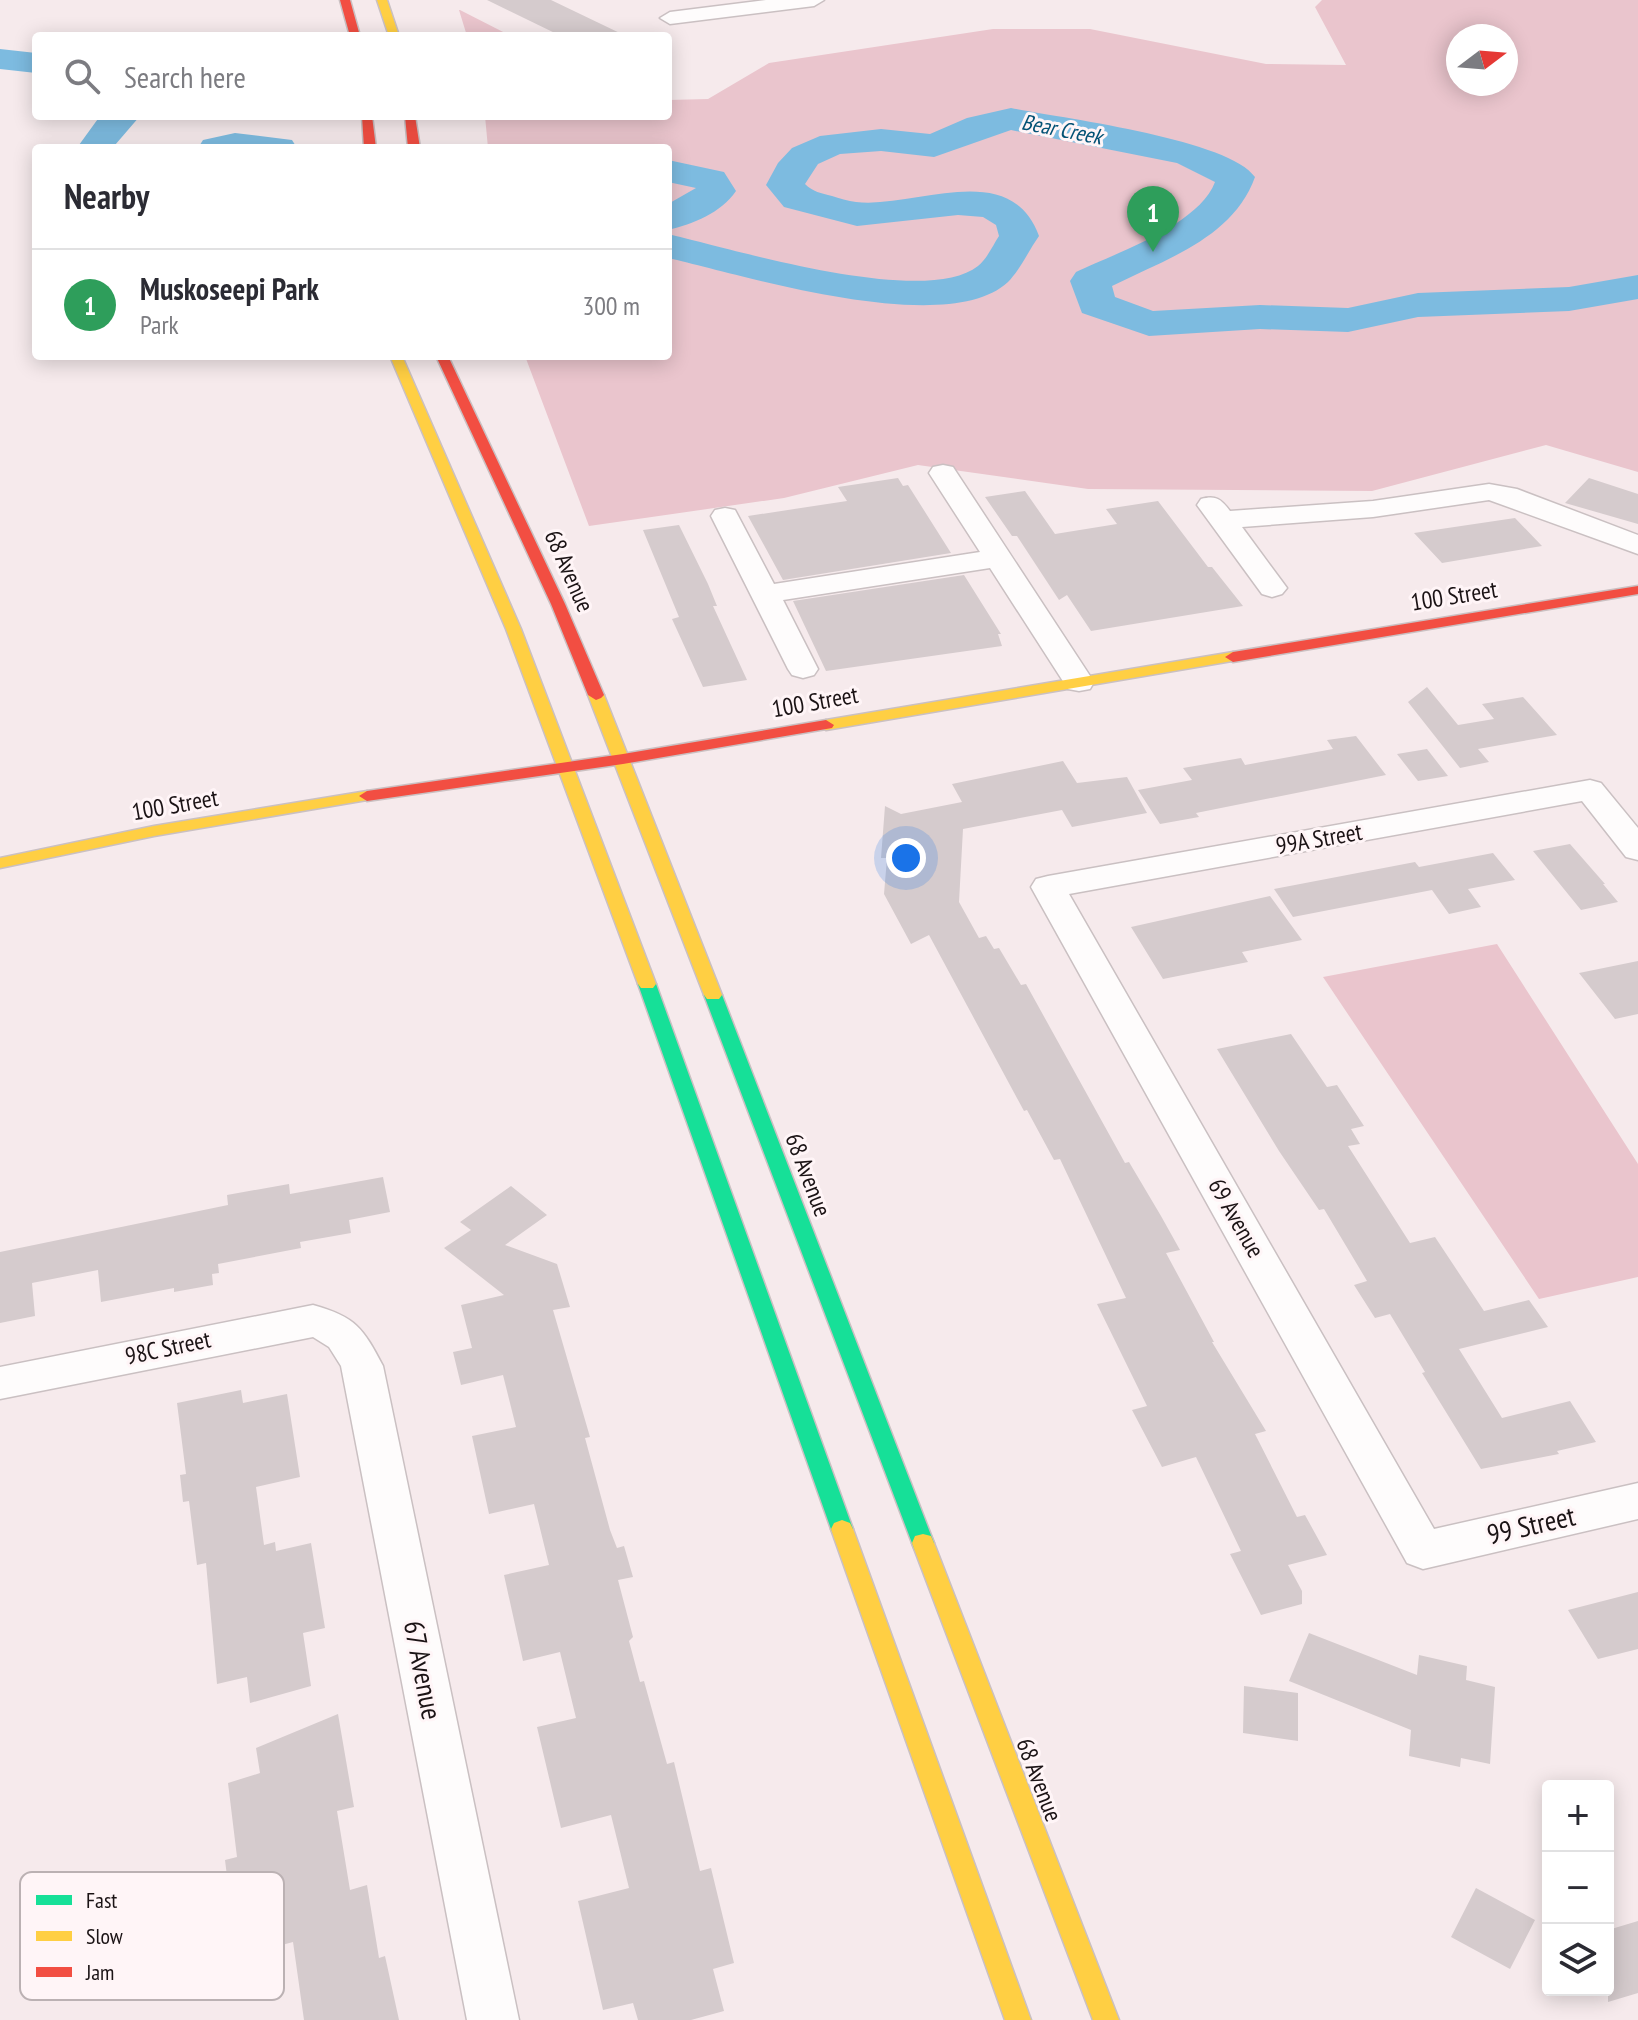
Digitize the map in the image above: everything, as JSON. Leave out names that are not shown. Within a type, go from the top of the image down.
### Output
[{"type":"main road","points":[[345,0],[354,32]]},
{"type":"main road","points":[[382,0],[393,32]]},
{"type":"main road","points":[[367,120],[370,144]]},
{"type":"main road","points":[[410,120],[414,144]]},
{"type":"main road","points":[[398,360],[416,409],[492,577],[569,767],[1018,2020]]},
{"type":"main road","name":"68 Avenue","points":[[444,360],[546,578],[623,759],[1106,2020]]},
{"type":"main road","name":"100 Street","points":[[0,863],[163,831],[512,773],[623,759],[1638,590]]},
{"type":"street","points":[[670,18],[814,0]]},
{"type":"street","points":[[943,473],[1079,682]]},
{"type":"street","points":[[1272,588],[1216,512],[1373,509],[1489,492],[1507,495],[1638,545]]},
{"type":"street","points":[[725,516],[803,669]]},
{"type":"street","points":[[765,594],[998,558]]},
{"type":"street","name":"99A Street","points":[[1048,887],[1590,790],[1638,850]]},
{"type":"street","name":"69 Avenue","points":[[1048,887],[1423,1550]]},
{"type":"street","name":"98C Street","points":[[0,1383],[280,1325],[313,1321],[337,1326]]},
{"type":"street","name":"67 Avenue","points":[[337,1326],[362,1366],[493,2020]]},
{"type":"street","name":"99 Street","points":[[1423,1550],[1638,1501]]},
{"type":"shaded area","points":[[1322,0],[1638,0],[1638,472],[1546,445],[1372,491],[1088,489],[918,465],[784,498],[589,526],[527,360],[672,360],[672,144],[488,144],[485,120],[672,120],[672,100],[708,99],[769,63],[993,29],[1090,29],[1266,64],[1346,65],[1315,7]]},
{"type":"shaded area","points":[[459,10],[503,32],[466,32]]},
{"type":"shaded area","points":[[1497,944],[1638,1164],[1638,1277],[1539,1299],[1323,977]]},
{"type":"building","points":[[487,0],[551,0],[618,32],[553,32]]},
{"type":"building","points":[[898,478],[903,486],[908,485],[951,553],[783,580],[748,516],[847,501],[838,487]]},
{"type":"building","points":[[1589,478],[1638,494],[1638,524],[1565,503]]},
{"type":"building","points":[[1025,491],[1055,534],[1117,524],[1106,509],[1158,501],[1208,567],[1212,567],[1243,606],[1091,631],[1067,595],[1059,600],[1017,536],[1012,536],[985,497]]},
{"type":"building","points":[[1515,518],[1542,546],[1442,563],[1414,533]]},
{"type":"building","points":[[679,525],[708,584],[717,606],[713,606],[747,680],[703,687],[672,619],[679,617],[643,530]]},
{"type":"building","points":[[964,575],[1001,634],[998,634],[1002,646],[826,671],[793,601]]},
{"type":"building","points":[[1427,687],[1458,725],[1494,719],[1482,704],[1523,697],[1557,735],[1478,749],[1489,762],[1460,768],[1408,702]]},
{"type":"building","points":[[1356,736],[1386,775],[1196,813],[1199,817],[1160,824],[1138,790],[1192,780],[1183,768],[1241,758],[1245,765],[1333,749],[1327,740]]},
{"type":"building","points":[[1427,749],[1448,776],[1418,781],[1397,754]]},
{"type":"building","points":[[1063,761],[1077,783],[1127,777],[1147,813],[1072,827],[1062,810],[963,829],[959,902],[979,938],[986,936],[994,949],[999,948],[1021,985],[1026,984],[1125,1163],[1129,1162],[1161,1216],[1180,1250],[1166,1253],[1212,1342],[1266,1431],[1255,1434],[1297,1517],[1305,1515],[1327,1555],[1288,1565],[1302,1591],[1302,1604],[1261,1615],[1230,1554],[1241,1551],[1196,1457],[1162,1467],[1132,1410],[1147,1406],[1097,1304],[1126,1298],[1060,1159],[1054,1160],[1027,1110],[1024,1111],[929,935],[911,944],[884,894],[887,858],[881,858],[885,806],[901,814],[962,802],[952,784]]},
{"type":"building","points":[[1570,844],[1618,902],[1581,910],[1533,851]]},
{"type":"building","points":[[1493,853],[1515,880],[1468,889],[1481,907],[1449,914],[1432,890],[1293,917],[1274,889],[1415,862],[1419,867]]},
{"type":"building","points":[[1270,896],[1302,940],[1242,952],[1248,962],[1163,979],[1131,927]]},
{"type":"building","points":[[1638,961],[1638,1014],[1615,1019],[1579,973]]},
{"type":"building","points":[[1291,1034],[1327,1087],[1337,1085],[1364,1126],[1351,1129],[1360,1144],[1348,1146],[1410,1243],[1435,1237],[1484,1311],[1529,1300],[1548,1327],[1459,1349],[1502,1418],[1570,1401],[1596,1442],[1557,1451],[1559,1454],[1481,1469],[1390,1314],[1375,1318],[1354,1285],[1367,1281],[1324,1209],[1319,1210],[1279,1151],[1217,1049]]},
{"type":"building","points":[[383,1177],[390,1212],[349,1220],[351,1233],[300,1242],[301,1248],[218,1264],[219,1273],[212,1274],[213,1285],[174,1292],[174,1288],[101,1302],[98,1270],[32,1283],[35,1316],[0,1323],[0,1252],[228,1205],[227,1195],[289,1184],[290,1194]]},
{"type":"building","points":[[511,1186],[547,1215],[505,1245],[557,1264],[570,1307],[553,1310],[590,1437],[585,1438],[610,1530],[617,1548],[624,1546],[633,1577],[618,1580],[633,1637],[629,1641],[640,1682],[644,1681],[667,1764],[674,1762],[700,1871],[711,1868],[734,1963],[713,1969],[724,2011],[691,2020],[638,2020],[633,2003],[603,2010],[578,1901],[629,1888],[611,1815],[561,1828],[537,1727],[576,1718],[560,1652],[523,1661],[504,1575],[549,1565],[534,1504],[489,1514],[472,1436],[516,1427],[503,1375],[461,1385],[453,1352],[472,1348],[461,1305],[504,1295],[444,1248],[471,1230],[460,1222]]},
{"type":"building","points":[[241,1390],[243,1403],[287,1394],[300,1477],[256,1487],[264,1545],[275,1542],[276,1551],[311,1543],[325,1628],[303,1633],[311,1686],[250,1703],[247,1677],[217,1684],[206,1563],[197,1565],[189,1501],[183,1502],[180,1475],[186,1474],[177,1403]]},
{"type":"building","points":[[1638,1592],[1638,1649],[1598,1659],[1568,1610]]},
{"type":"building","points":[[1309,1633],[1417,1675],[1419,1655],[1467,1666],[1466,1680],[1495,1687],[1490,1764],[1461,1758],[1460,1767],[1409,1756],[1411,1730],[1289,1681]]},
{"type":"building","points":[[1244,1686],[1298,1693],[1298,1741],[1243,1733]]},
{"type":"building","points":[[338,1714],[354,1807],[337,1811],[350,1890],[367,1885],[379,1958],[385,1956],[399,2020],[304,2020],[293,1942],[284,1944],[284,1872],[226,1872],[225,1860],[237,1857],[228,1783],[260,1773],[256,1748]]},
{"type":"building","points":[[1476,1888],[1535,1920],[1510,1969],[1451,1937]]},
{"type":"building","points":[[1638,1921],[1638,1993],[1608,2002],[1608,1996],[1614,1996],[1614,1928]]},
{"type":"waterway","name":"Bear Creek","points":[[0,59],[32,63]]},
{"type":"waterway","name":"Bear Creek","points":[[672,247],[865,291],[913,293],[960,290],[993,274],[1019,236],[1013,219],[993,206],[958,203],[857,214],[798,199],[785,185],[791,171],[805,156],[833,144],[881,140],[934,146],[980,126],[1011,119],[1188,154],[1236,177],[1228,199],[1192,231],[1090,281],[1097,304],[1149,324],[1260,317],[1348,320],[1418,305],[1569,299],[1638,287]]},
{"type":"waterway","name":"Bear Creek","points":[[98,144],[117,120]]},
{"type":"waterway","name":"Bear Creek","points":[[672,172],[711,180],[717,191],[696,206],[672,216]]},
{"type":"traffic: fast","points":[[647,984],[842,1529]]},
{"type":"traffic: fast","points":[[713,995],[923,1543]]},
{"type":"traffic: slow","points":[[382,0],[393,32]]},
{"type":"traffic: slow","points":[[398,360],[514,629],[647,984]]},
{"type":"traffic: slow","points":[[826,725],[1233,657]]},
{"type":"traffic: slow","points":[[596,695],[713,995]]},
{"type":"traffic: slow","points":[[0,863],[154,831],[367,796]]},
{"type":"traffic: slow","points":[[842,1529],[1018,2020]]},
{"type":"traffic: slow","points":[[923,1543],[1106,2020]]},
{"type":"traffic: jam","points":[[345,0],[354,32]]},
{"type":"traffic: jam","points":[[367,120],[370,144]]},
{"type":"traffic: jam","points":[[410,120],[414,144]]},
{"type":"traffic: jam","points":[[444,360],[558,604],[596,695]]},
{"type":"traffic: jam","points":[[1233,657],[1638,590]]},
{"type":"traffic: jam","points":[[367,796],[623,759],[826,725]]},
{"type":"place","name":"Muskoseepi Park","points":[[1153,252]]}]
